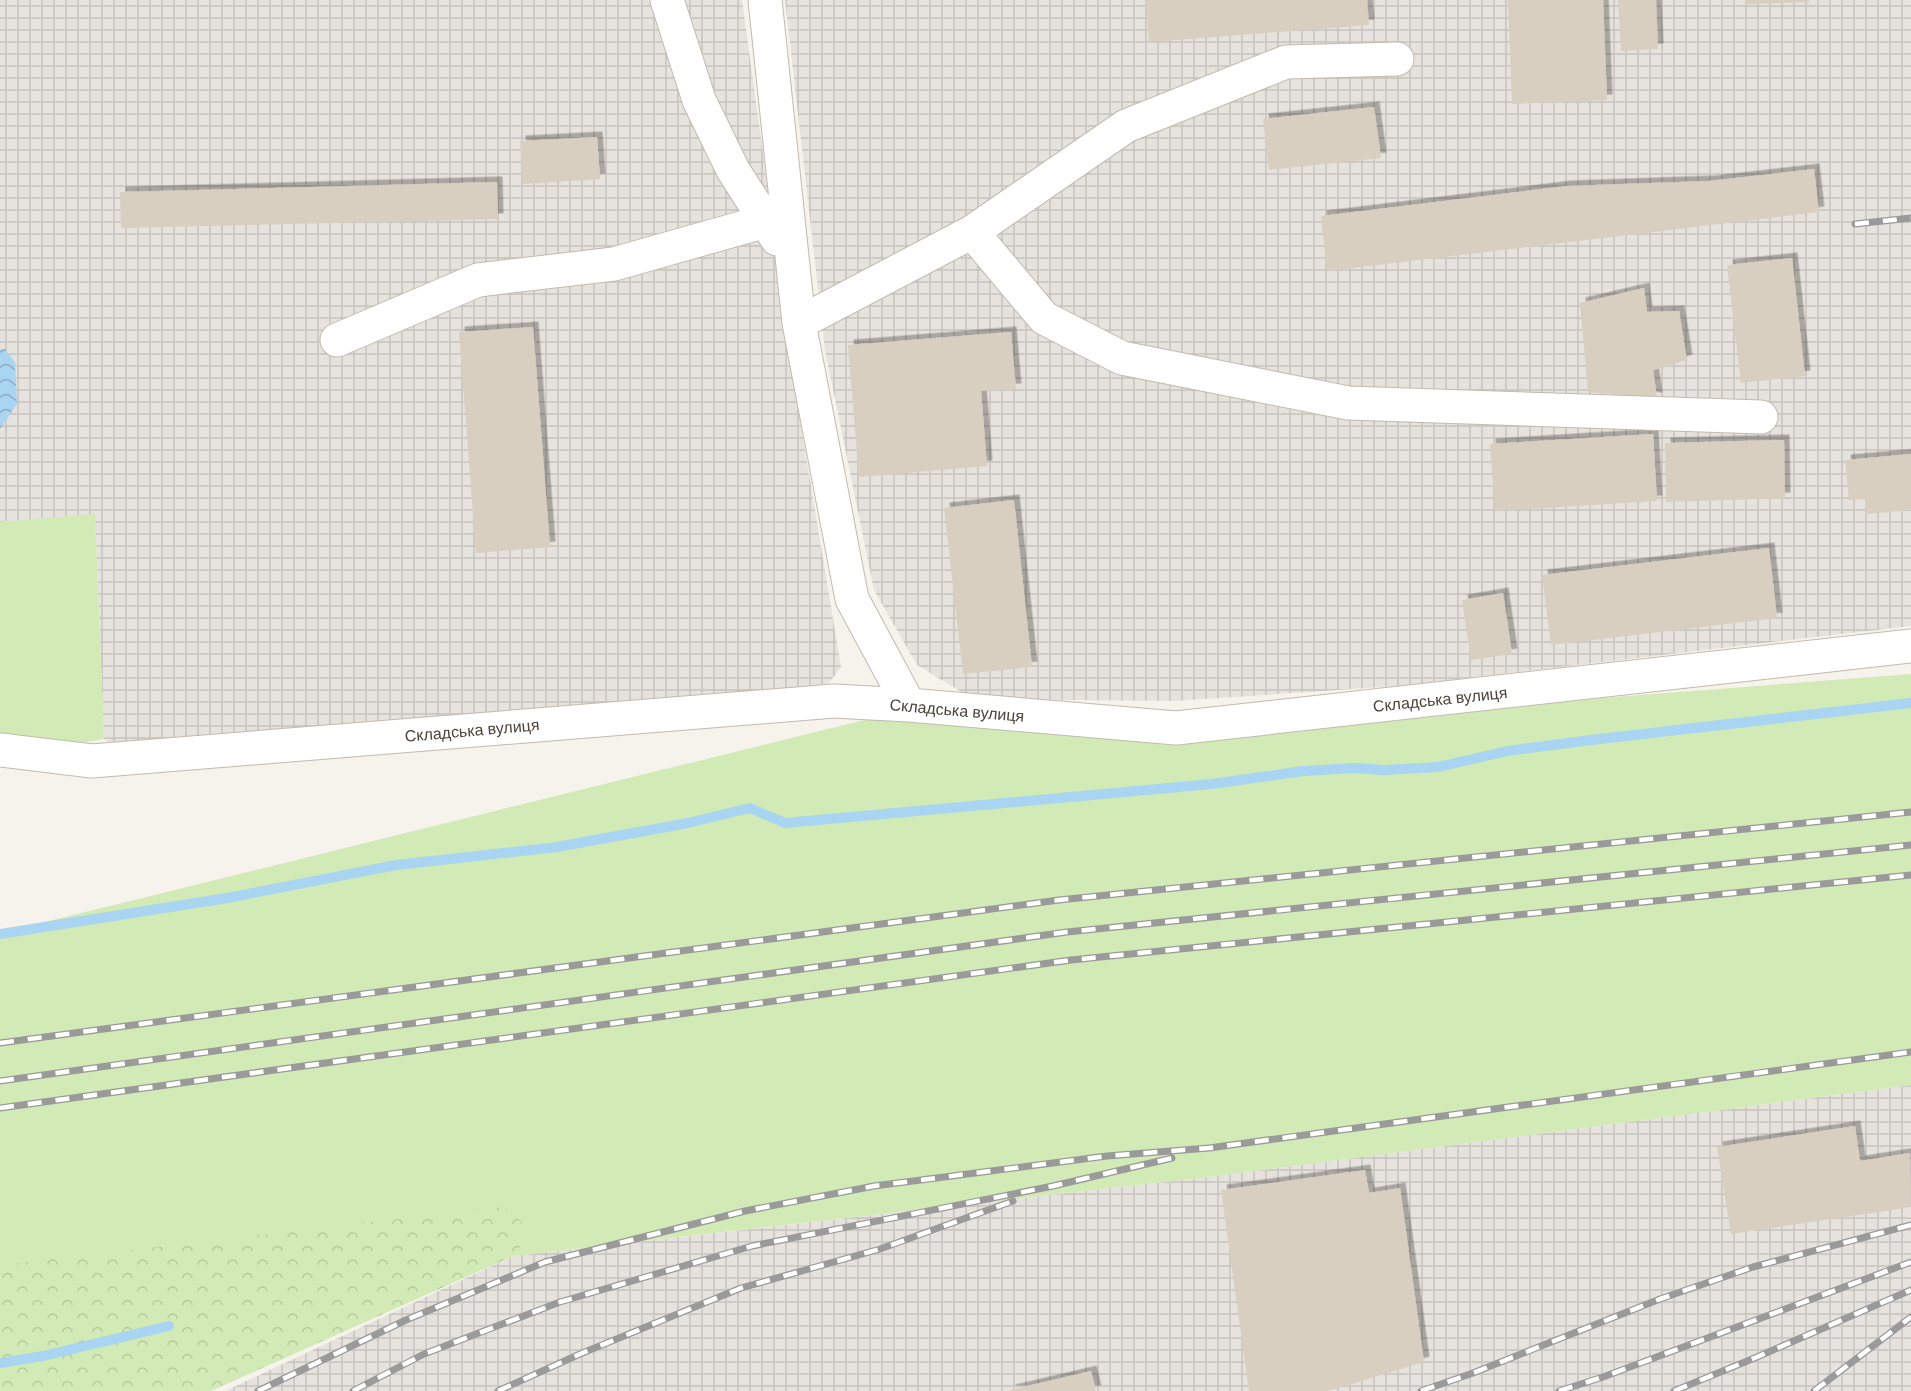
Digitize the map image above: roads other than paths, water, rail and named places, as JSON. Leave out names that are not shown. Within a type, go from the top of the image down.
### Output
[{"type":"street","points":[[667,0],[699,100],[733,170],[793,263]]},
{"type":"street","points":[[765,0],[799,323],[852,599],[909,705]]},
{"type":"street","points":[[799,323],[972,232],[1126,126],[1286,62],[1397,59]]},
{"type":"street","points":[[337,340],[478,280],[615,264],[766,221]]},
{"type":"street","points":[[972,232],[1044,318],[1122,358],[1348,403],[1761,417]]},
{"type":"street","name":"Складська вулиця","points":[[0,750],[92,761],[834,701],[909,705],[1176,729],[1911,646]]},
{"type":"water","points":[[0,349],[5,349],[15,362],[17,404],[0,429]]},
{"type":"waterway","points":[[0,934],[227,898],[396,865],[557,847],[688,823],[750,808],[785,823],[1212,784],[1303,771],[1438,767],[1507,751],[1911,703]]},
{"type":"waterway","points":[[0,1363],[43,1356],[169,1326]]},
{"type":"railway","points":[[1855,224],[1911,218]]},
{"type":"railway","points":[[0,1043],[1059,900],[1911,812]]},
{"type":"railway","points":[[0,1081],[1067,932],[1911,845]]},
{"type":"railway","points":[[0,1108],[1071,960],[1911,875]]},
{"type":"railway","points":[[258,1391],[406,1320],[545,1262],[745,1211],[874,1186],[1107,1156],[1209,1148],[1911,1052]]},
{"type":"railway","points":[[353,1391],[424,1354],[560,1302],[752,1246],[1053,1186],[1172,1158]]},
{"type":"railway","points":[[498,1391],[580,1354],[741,1288],[880,1249],[1013,1201]]},
{"type":"railway","points":[[1421,1391],[1473,1373],[1660,1299],[1753,1267],[1911,1225]]},
{"type":"railway","points":[[1559,1391],[1603,1377],[1911,1262]]},
{"type":"railway","points":[[1674,1391],[1911,1290]]},
{"type":"railway","points":[[1814,1391],[1911,1317]]}]
